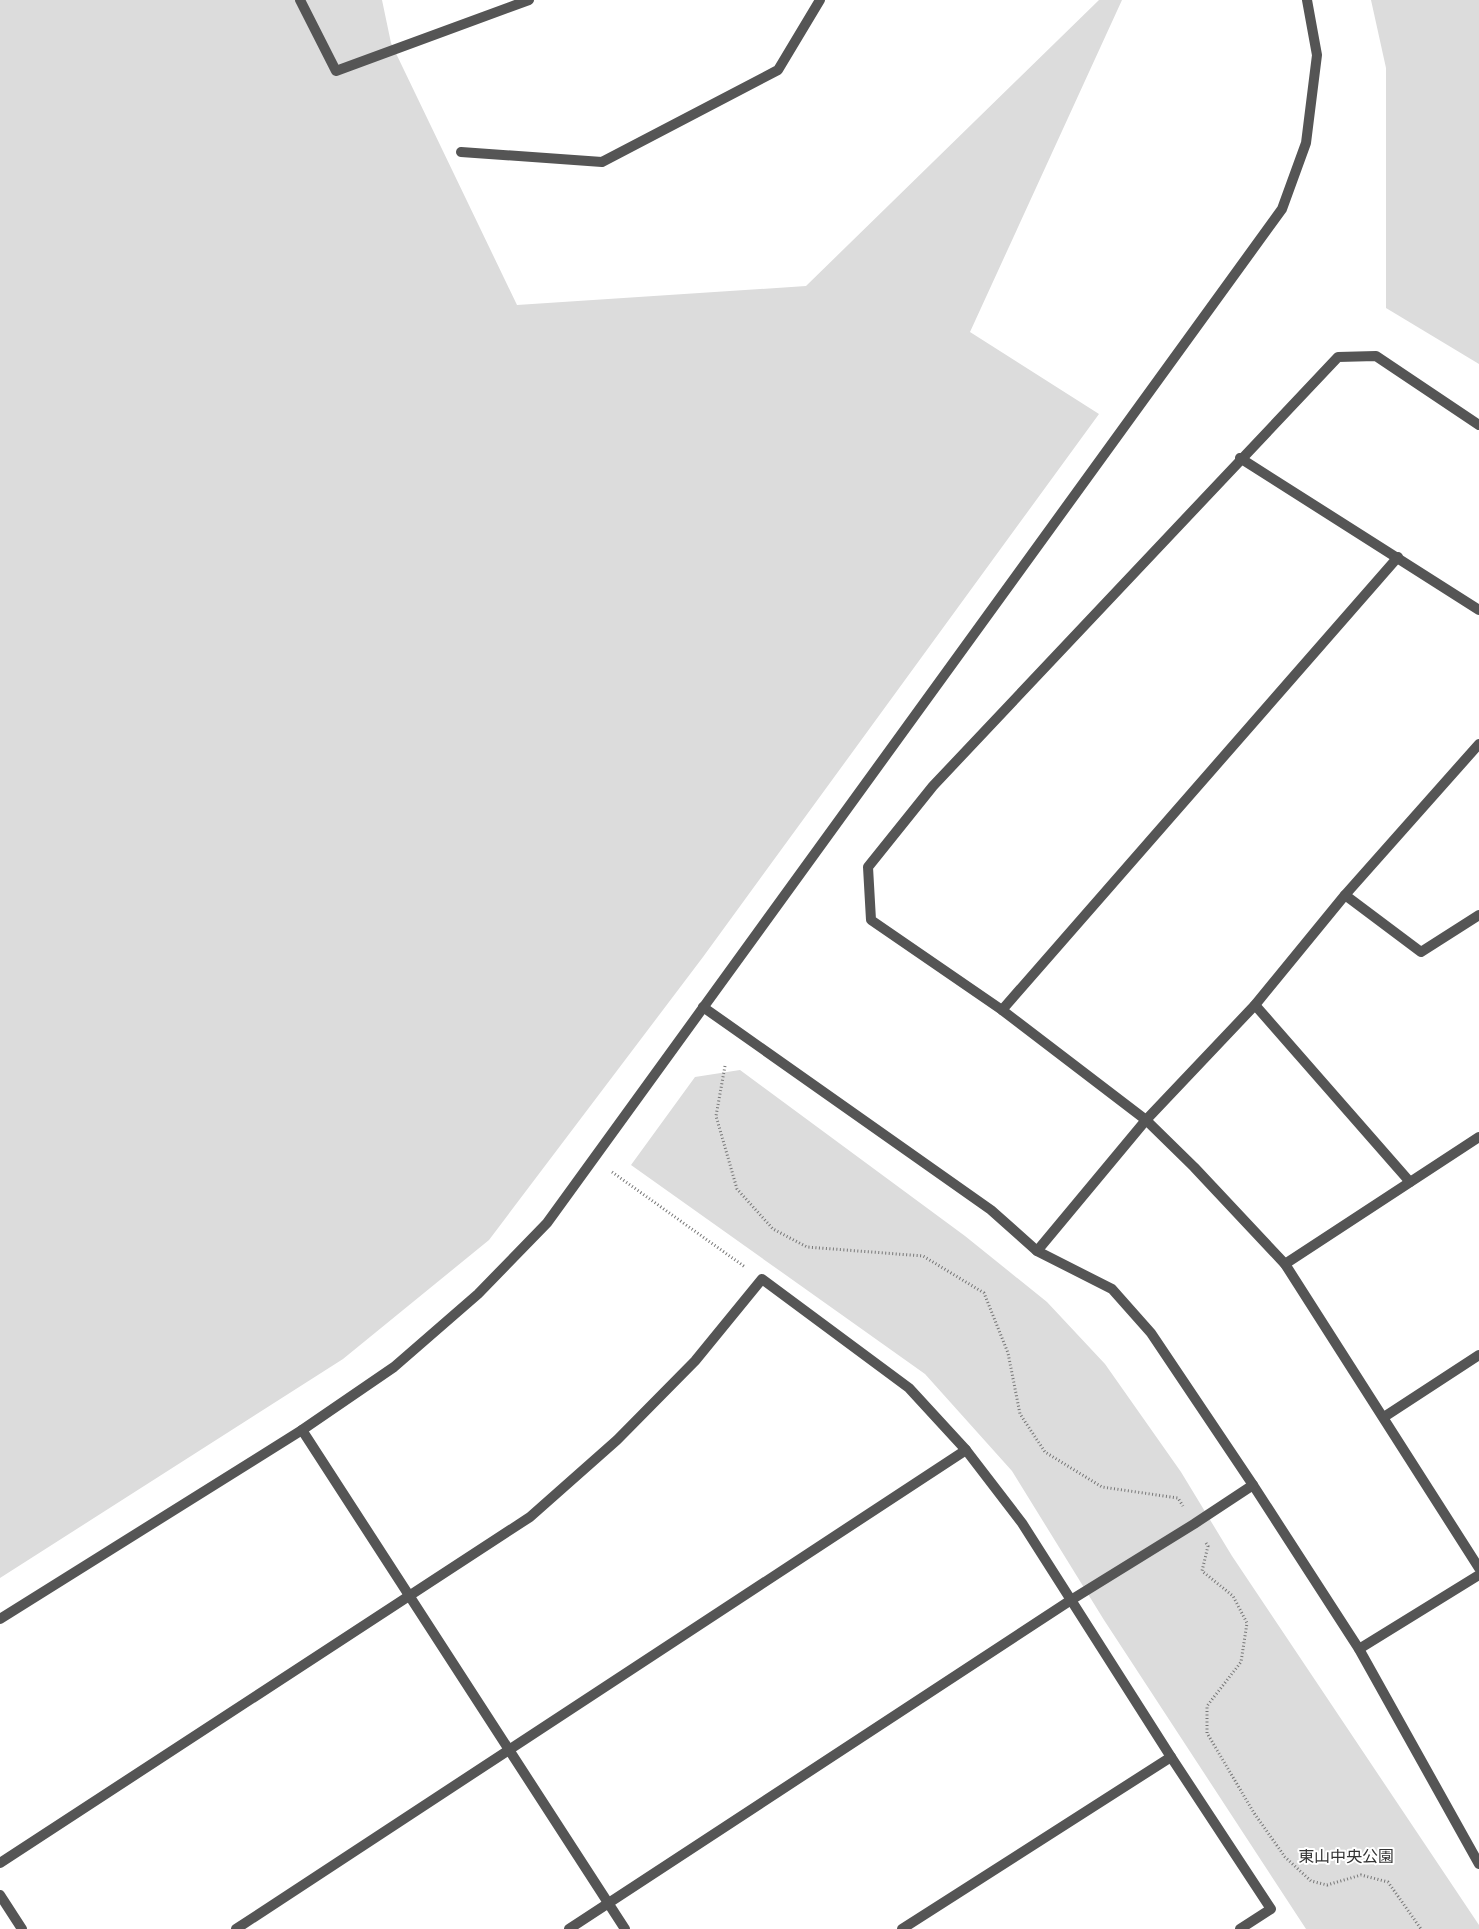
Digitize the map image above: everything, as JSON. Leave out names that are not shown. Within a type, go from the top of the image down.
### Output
[{"type":"street","points":[[300,0],[336,71],[529,0]]},
{"type":"street","points":[[461,152],[602,162],[778,70],[820,0]]},
{"type":"street","points":[[0,1619],[302,1430],[394,1367],[478,1294],[547,1223],[1282,209],[1306,144],[1317,55],[1307,0]]},
{"type":"street","points":[[1479,425],[1376,356],[1338,357],[1240,458],[933,786],[868,867],[871,920],[1002,1010],[1146,1120],[1194,1167],[1285,1264],[1479,1568]]},
{"type":"street","points":[[1240,458],[1479,610]]},
{"type":"street","points":[[1002,1010],[1398,557]]},
{"type":"street","points":[[1037,1251],[1146,1120],[1256,1005],[1345,895],[1479,744]]},
{"type":"street","points":[[1345,895],[1421,952],[1479,915]]},
{"type":"street","points":[[1256,1005],[1410,1182]]},
{"type":"street","points":[[703,1007],[990,1210],[1037,1251],[1112,1289],[1151,1334],[1253,1485],[1359,1648],[1479,1864]]},
{"type":"street","points":[[1285,1264],[1479,1137]]},
{"type":"street","points":[[0,1863],[530,1517],[617,1440],[695,1361],[762,1279],[909,1388],[966,1450],[1022,1523],[1171,1758],[1271,1909],[1240,1929]]},
{"type":"street","points":[[1384,1417],[1479,1355]]},
{"type":"street","points":[[302,1430],[624,1929]]},
{"type":"street","points":[[236,1929],[966,1450]]},
{"type":"street","points":[[568,1929],[1071,1600],[1253,1485]]},
{"type":"street","points":[[1359,1648],[1479,1575]]},
{"type":"street","points":[[902,1929],[1171,1758]]},
{"type":"street","points":[[0,1894],[22,1929]]},
{"type":"path","points":[[725,1066],[716,1116],[737,1189],[773,1229],[807,1247],[923,1256],[984,1293],[1008,1353],[1020,1414],[1046,1452],[1102,1487],[1178,1498],[1208,1546],[1202,1571],[1233,1596],[1247,1623],[1241,1662],[1208,1706],[1207,1733],[1285,1857],[1304,1875],[1311,1881],[1326,1885],[1361,1875],[1388,1882],[1421,1929]]},
{"type":"path","points":[[594,1160],[762,1279]]},
{"type":"green space","points":[[0,0],[382,0],[391,43],[517,305],[806,286],[1099,0],[1122,0],[970,332],[1099,414],[703,957],[489,1240],[343,1359],[0,1578]]},
{"type":"green space","points":[[1371,0],[1479,0],[1479,364],[1386,308],[1386,68]]},
{"type":"green space","name":"東山中央公園","points":[[740,1070],[965,1236],[1047,1302],[1105,1364],[1181,1472],[1232,1556],[1479,1925],[1479,1929],[1306,1929],[1104,1620],[1012,1471],[925,1374],[631,1165],[695,1077]]}]
